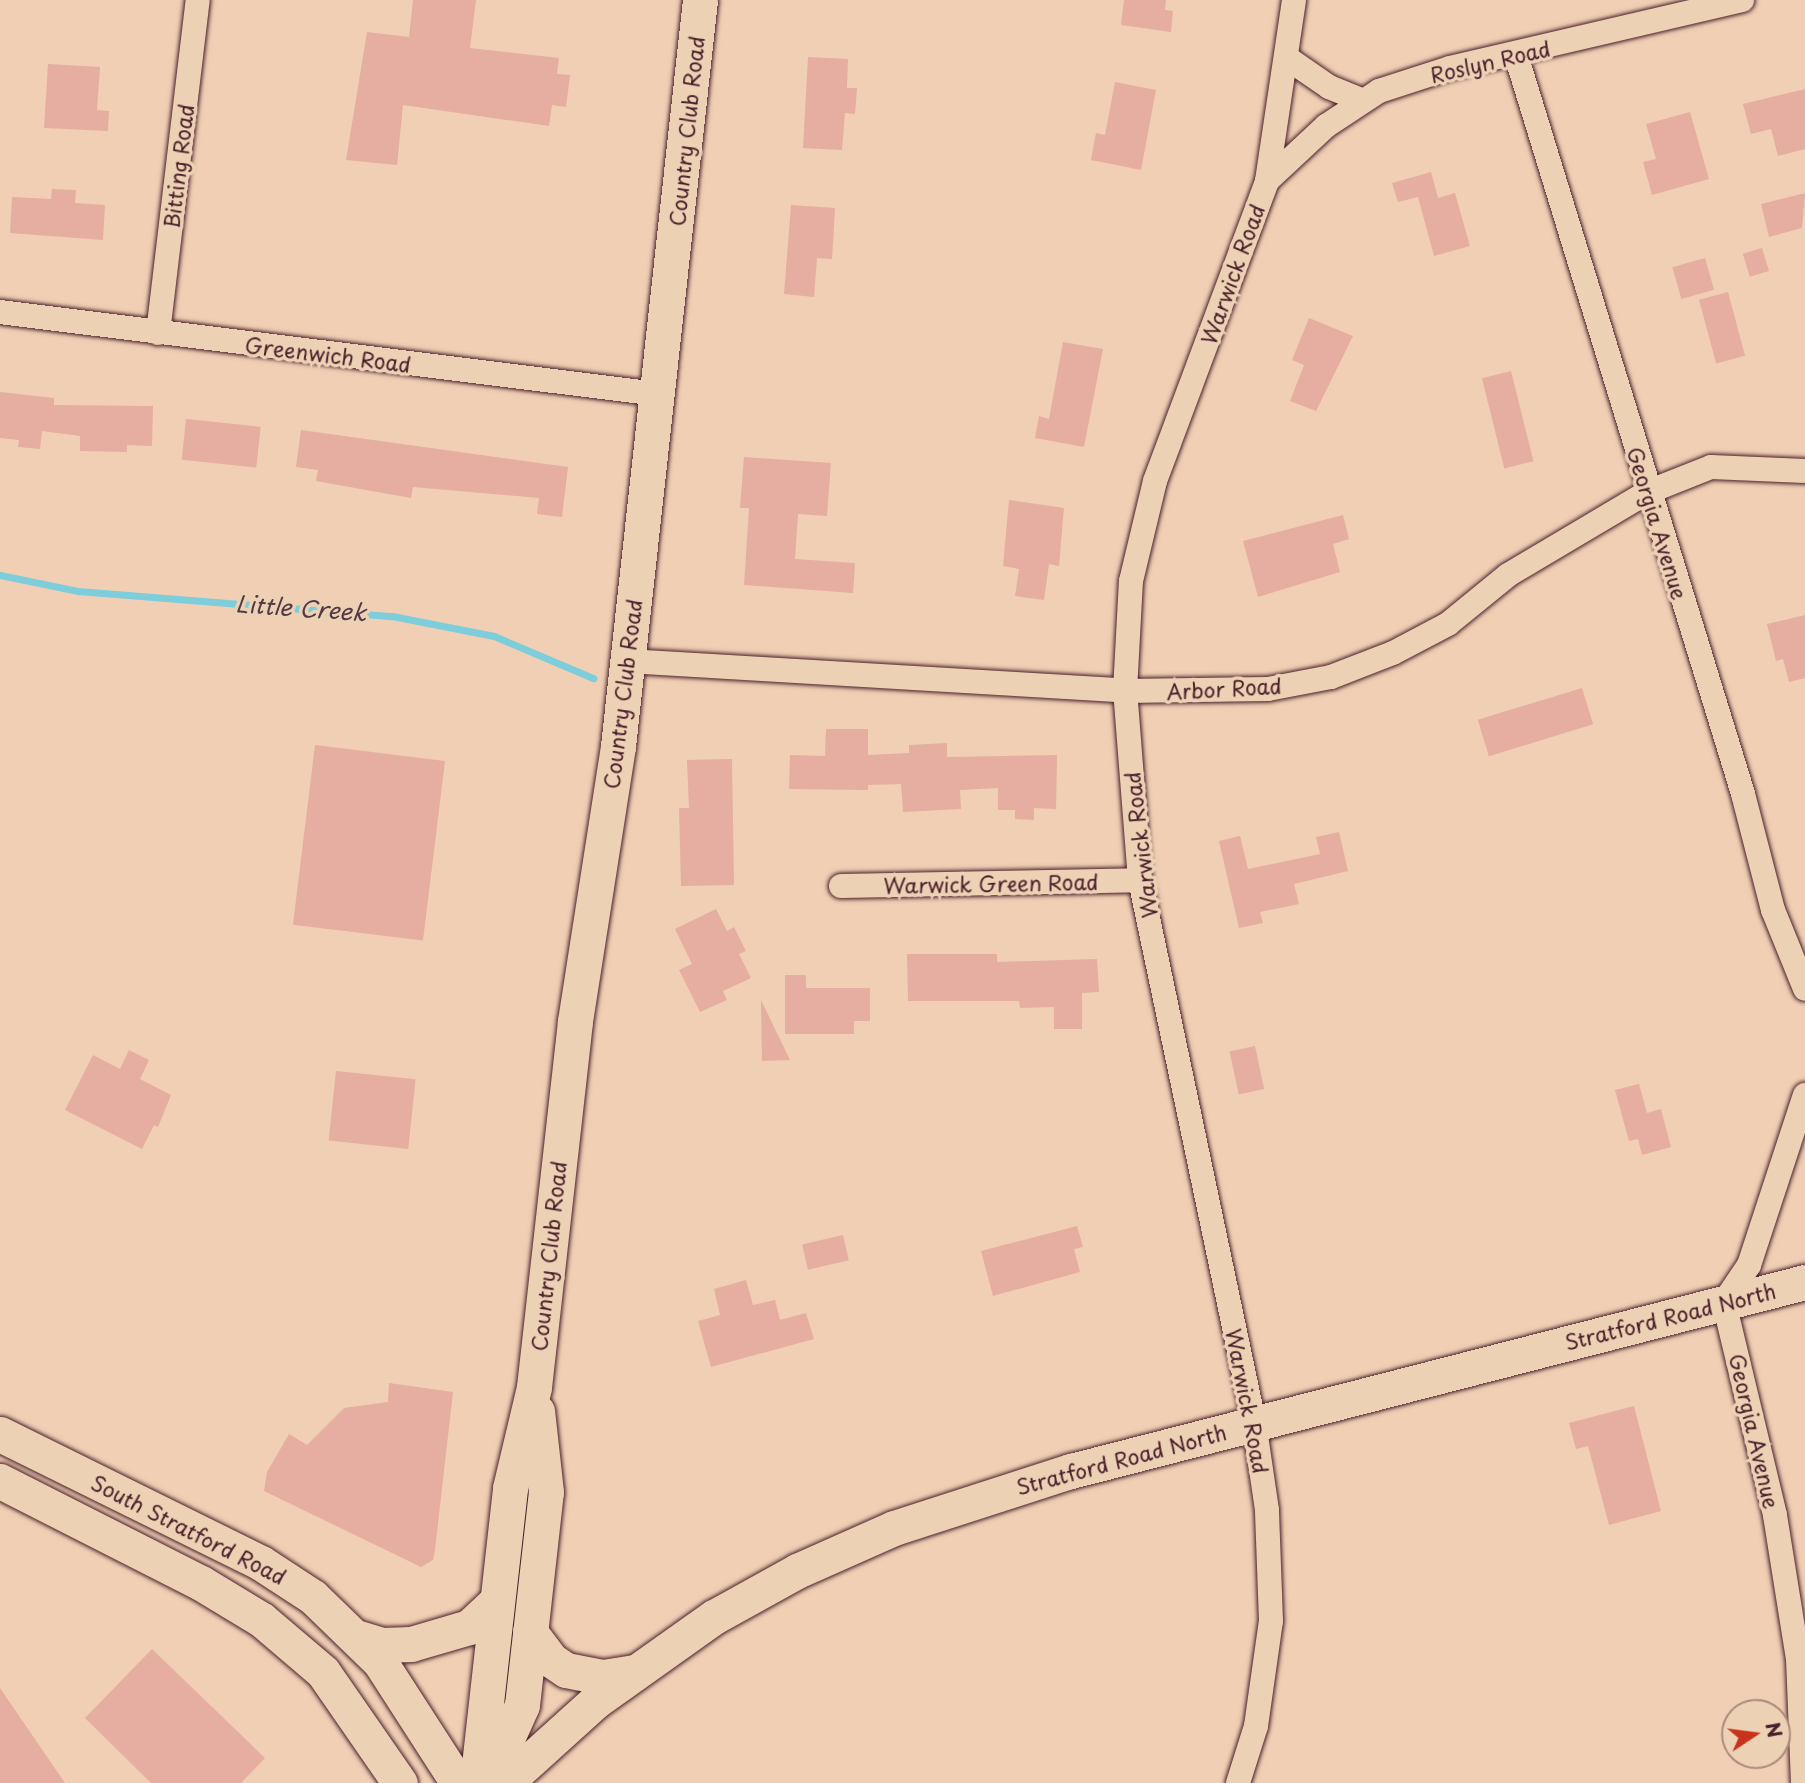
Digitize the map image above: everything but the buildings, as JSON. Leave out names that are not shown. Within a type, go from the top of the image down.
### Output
[{"type":"main road","name":"Country Club Road","points":[[477,1783],[510,1488],[534,1387],[575,1021],[627,661],[700,0]]},
{"type":"main road","name":"Stratford Road North","points":[[505,1783],[633,1672],[758,1592],[894,1528],[1049,1478],[1254,1422],[1805,1282]]},
{"type":"main road","name":"Country Club Road","points":[[486,1783],[522,1704],[546,1492],[534,1387]]},
{"type":"main road","name":"South Stratford Road","points":[[0,1434],[261,1563],[313,1597],[359,1638],[399,1686],[458,1783]]},
{"type":"main road","name":"South Stratford Road","points":[[0,1481],[201,1583],[261,1620],[323,1672],[400,1783]]},
{"type":"main road","points":[[359,1638],[382,1645],[411,1644],[469,1627],[497,1601]]},
{"type":"main road","points":[[530,1632],[551,1660],[566,1670],[603,1677],[633,1672]]},
{"type":"street","name":"Bitting Road","points":[[158,333],[198,0]]},
{"type":"street","name":"Warwick Road","points":[[1238,1783],[1256,1726],[1271,1621],[1267,1510],[1254,1422],[1140,880],[1125,691],[1131,581],[1155,481],[1267,181],[1294,0]]},
{"type":"street","name":"Roslyn Road","points":[[1267,181],[1326,126],[1379,91],[1450,68],[1516,55],[1742,0]]},
{"type":"street","name":"Georgia Avenue","points":[[1516,55],[1648,492],[1743,794],[1773,910],[1805,989]]},
{"type":"street","points":[[1287,58],[1329,87],[1363,101]]},
{"type":"street","name":"Greenwich Road","points":[[0,312],[657,394]]},
{"type":"street","name":"Arbor Road","points":[[627,661],[1125,691],[1268,689],[1331,677],[1393,653],[1448,624],[1508,575],[1648,492],[1711,467],[1805,471]]},
{"type":"street","name":"Warwick Green Road","points":[[841,886],[1140,880]]},
{"type":"street","points":[[1724,1301],[1749,1265],[1805,1096]]},
{"type":"street","name":"Georgia Avenue","points":[[1724,1301],[1775,1516],[1798,1659],[1803,1783]]},
{"type":"waterway","name":"Little Creek","points":[[0,575],[78,591],[392,616],[494,636],[593,678]]}]
